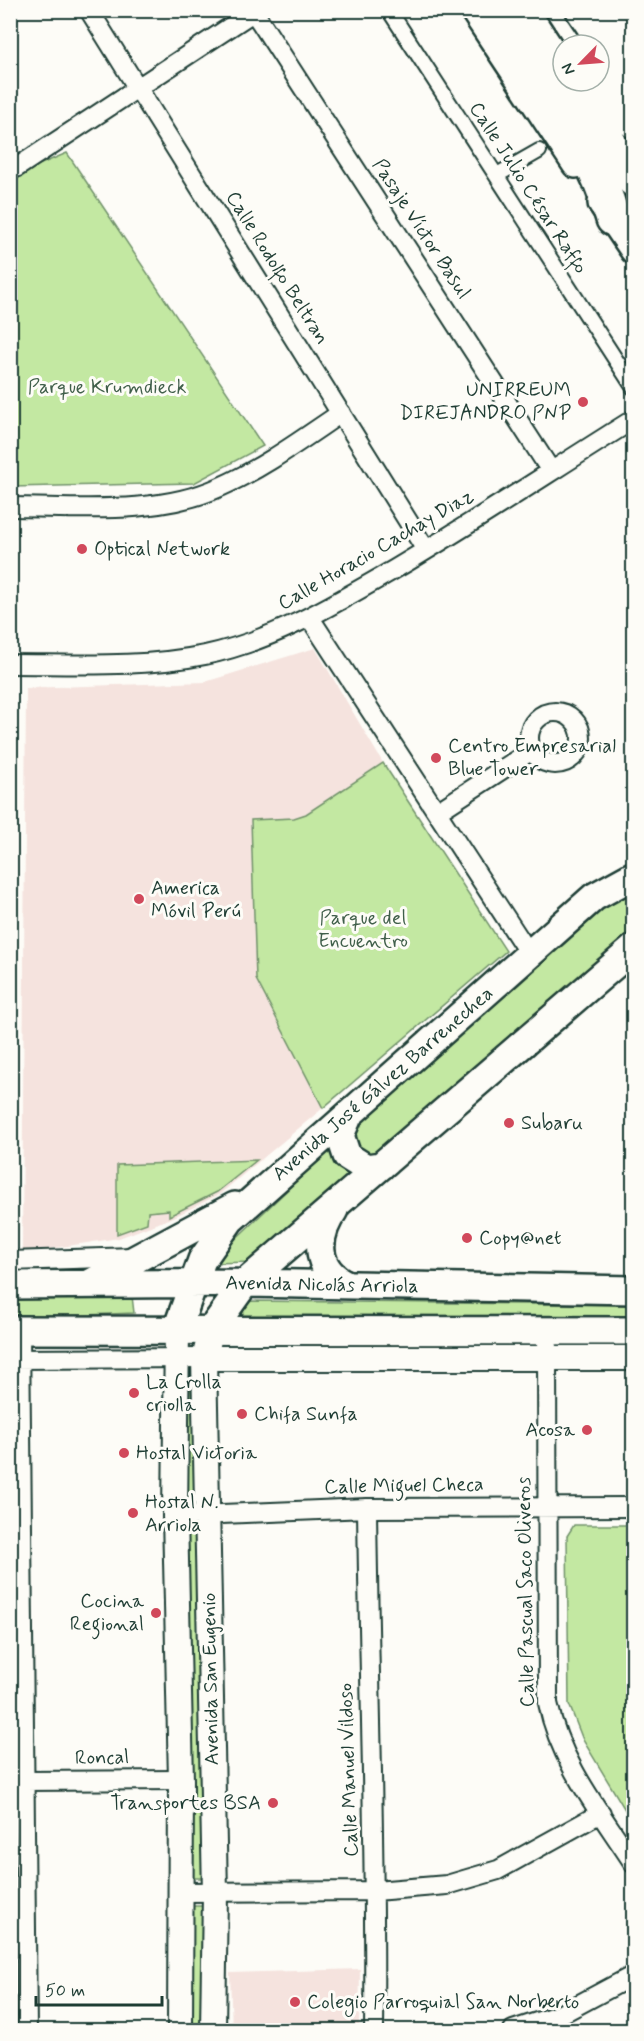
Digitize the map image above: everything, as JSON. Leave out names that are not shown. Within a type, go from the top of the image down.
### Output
[{"type":"highway","points":[[496,10],[588,156],[605,193],[613,219]]},
{"type":"highway","points":[[521,10],[551,56]]},
{"type":"highway","points":[[561,10],[575,33]]},
{"type":"highway","points":[[602,12],[633,84]]},
{"type":"highway","points":[[611,87],[633,121]]},
{"type":"highway","points":[[576,93],[633,180]]},
{"type":"main road","points":[[474,10],[633,250]]},
{"type":"main road","points":[[602,12],[633,46]]},
{"type":"main road","points":[[594,897],[633,862]]},
{"type":"main road","name":"Avenida José Gálvez Barrenechea","points":[[177,1329],[192,1284],[220,1232],[252,1198],[347,1119],[594,897],[633,875]]},
{"type":"main road","points":[[212,1329],[245,1283],[632,952]]},
{"type":"main road","points":[[347,1119],[340,1134],[347,1156],[366,1168],[381,1166]]},
{"type":"main road","points":[[87,1285],[138,1256],[252,1198]]},
{"type":"main road","points":[[340,1201],[323,1230],[320,1249],[321,1260],[328,1272],[345,1284]]},
{"type":"main road","name":"Avenida Nicolás Arriola","points":[[10,1285],[245,1283],[633,1290]]},
{"type":"main road","points":[[15,1330],[212,1329],[547,1345],[633,1331]]},
{"type":"street","name":"Calle Rodolfo Beltran","points":[[89,10],[426,550]]},
{"type":"street","name":"Calle Julio César Raffo","points":[[389,10],[633,388]]},
{"type":"street","points":[[10,168],[16,168],[255,11]]},
{"type":"street","name":"Pasaje Víctor Basul","points":[[255,11],[551,471]]},
{"type":"street","points":[[497,175],[539,151]]},
{"type":"street","points":[[10,507],[117,507],[169,502],[217,489],[260,468],[340,413]]},
{"type":"street","name":"Calle Horacio Cachay Diaz","points":[[10,664],[125,663],[174,660],[238,646],[310,618],[426,550],[633,419]]},
{"type":"street","points":[[310,618],[530,955]]},
{"type":"street","points":[[437,812],[532,750]]},
{"type":"street","points":[[10,1261],[138,1256]]},
{"type":"street","name":"Avenida San Eugenio","points":[[177,1329],[174,1359],[181,1780],[180,2031]]},
{"type":"street","name":"Avenida San Eugenio","points":[[212,1329],[204,1358],[215,1893],[213,2031]]},
{"type":"street","points":[[15,1330],[16,1514],[27,2031]]},
{"type":"street","points":[[16,1359],[174,1359],[547,1345],[633,1358]]},
{"type":"street","name":"Calle Pascual Saco Oliveros","points":[[547,1345],[548,1703],[561,1748],[633,1864]]},
{"type":"street","name":"Calle Miguel Checa","points":[[175,1516],[367,1508],[633,1507]]},
{"type":"street","name":"Calle Manuel Vildoso","points":[[367,1508],[375,1891],[374,2031]]},
{"type":"street","name":"Roncal","points":[[23,1781],[181,1780]]},
{"type":"street","points":[[181,1892],[413,1890],[473,1879],[498,1870],[601,1813]]},
{"type":"street","points":[[513,2031],[561,2014],[633,1975]]},
{"type":"shaded area","name":"America Móvil Perú","points":[[315,648],[383,763],[306,814],[294,818],[251,820],[256,979],[323,1108],[220,1194],[174,1217],[119,1238],[22,1253],[26,688],[205,682]]},
{"type":"shaded area","name":"Colegio Parroquial San Norberto","points":[[360,1969],[359,2030],[232,2030],[230,1973]]},
{"type":"green space","name":"Parque Krumdieck","points":[[67,153],[263,446],[194,483],[11,487],[10,177]]},
{"type":"green space","name":"Parque del Encuentro","points":[[383,763],[506,951],[323,1108],[256,979],[251,820],[294,818],[306,814]]},
{"type":"green space","points":[[633,881],[633,937],[256,1262],[210,1263],[548,944]]},
{"type":"green space","points":[[257,1160],[217,1192],[169,1216],[169,1210],[148,1212],[147,1223],[117,1234],[117,1165]]},
{"type":"green space","points":[[132,1296],[134,1313],[11,1318],[10,1298]]},
{"type":"green space","points":[[247,1301],[634,1305],[633,1327],[240,1321]]},
{"type":"green space","points":[[185,1364],[198,1364],[199,1502],[186,1502]]},
{"type":"green space","points":[[574,1525],[633,1525],[633,1823],[583,1740],[569,1704],[567,1536]]},
{"type":"green space","points":[[183,1527],[199,1527],[202,1878],[186,1878]]},
{"type":"green space","points":[[10,1871],[14,1871],[15,1999],[10,1999]]},
{"type":"green space","points":[[192,1906],[202,1906],[203,2030],[193,2030]]},
{"type":"place","name":"UNIRREUM DIREJANDRO PNP","points":[[583,402]]},
{"type":"place","name":"Optical Network","points":[[82,549]]},
{"type":"place","name":"Centro Empresarial Blue Tower","points":[[436,758]]},
{"type":"place","name":"America Móvil Perú","points":[[139,899]]},
{"type":"place","name":"Subaru","points":[[509,1123]]},
{"type":"place","name":"Copy@net","points":[[467,1238]]},
{"type":"place","name":"La Crolla criolla","points":[[134,1393]]},
{"type":"place","name":"Chifa Sunfa","points":[[242,1414]]},
{"type":"place","name":"Acosa","points":[[587,1430]]},
{"type":"place","name":"Hostal Victoria","points":[[124,1453]]},
{"type":"place","name":"Hostal N. Arriola","points":[[133,1513]]},
{"type":"place","name":"Cocina Regional","points":[[156,1613]]},
{"type":"place","name":"Transportes BSA","points":[[273,1803]]},
{"type":"place","name":"Colegio Parroquial San Norberto","points":[[295,2002]]}]
